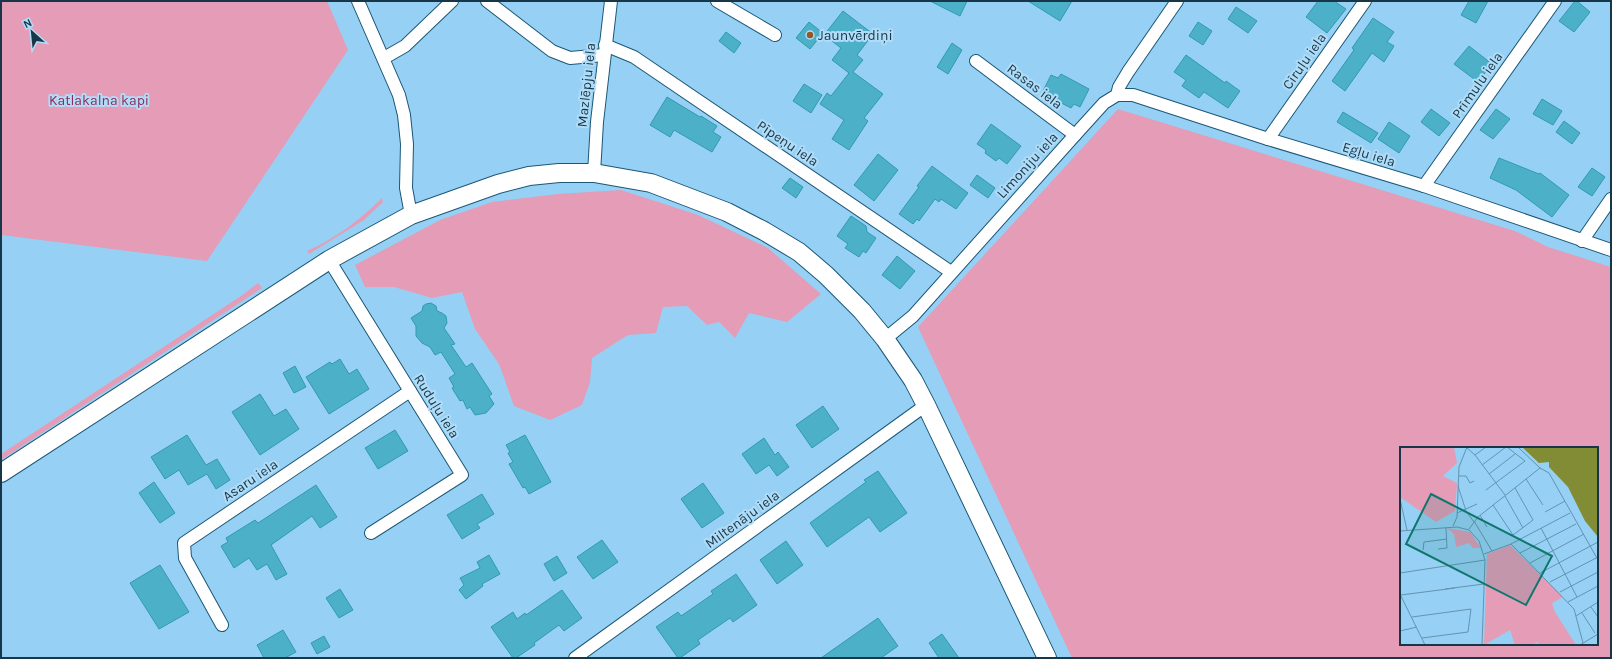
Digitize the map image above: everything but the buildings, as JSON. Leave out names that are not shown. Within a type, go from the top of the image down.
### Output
[{"type":"main road","points":[[1,473],[329,260],[411,215],[498,184],[521,178],[560,173],[594,173],[651,183],[727,212],[764,231],[799,252],[826,275],[862,311],[885,339],[913,380],[1047,658]]},
{"type":"street","points":[[358,1],[399,95],[404,115],[407,144],[406,188],[411,215]]},
{"type":"street","points":[[384,58],[404,46],[452,1]]},
{"type":"street","points":[[487,1],[552,50],[570,58],[605,50]]},
{"type":"street","name":"Mazlēpju iela","points":[[594,173],[597,122],[611,1]]},
{"type":"street","points":[[717,1],[775,35]]},
{"type":"street","name":"Limoniju iela","points":[[885,339],[913,316],[1075,134],[1104,103],[1117,94],[1119,87],[1128,72],[1177,1]]},
{"type":"street","name":"Cīruļu iela","points":[[1268,138],[1365,1]]},
{"type":"street","name":"Prīmulu iela","points":[[1424,186],[1555,1]]},
{"type":"street","name":"Pīpeņu iela","points":[[605,50],[634,57],[951,272]]},
{"type":"street","name":"Rasas iela","points":[[976,61],[1075,134]]},
{"type":"street","name":"Egļu iela","points":[[1117,94],[1133,95],[1424,186],[1611,250]]},
{"type":"street","points":[[1582,241],[1611,199]]},
{"type":"street","name":"Ruduļu iela","points":[[329,260],[462,475],[371,533]]},
{"type":"street","name":"Asaru iela","points":[[222,625],[185,558],[184,543],[410,391]]},
{"type":"street","name":"Miltenāju iela","points":[[575,658],[926,405]]},
{"type":"green space","name":"Katlakalna kapi","points":[[1,1],[327,1],[348,50],[207,261],[1,235]]},
{"type":"green space","points":[[1118,109],[1515,231],[1548,247],[1611,267],[1611,658],[1072,658],[918,327]]},
{"type":"green space","points":[[621,190],[698,215],[768,248],[821,294],[787,322],[749,313],[735,338],[719,322],[707,325],[687,306],[663,307],[656,333],[628,335],[592,358],[590,382],[582,405],[550,420],[514,406],[499,364],[475,329],[462,292],[432,298],[394,287],[365,287],[355,265],[440,220],[492,202],[558,194]]},
{"type":"green space","points":[[382,198],[383,202],[364,220],[309,254],[307,251],[347,228]]},
{"type":"green space","points":[[258,283],[262,288],[1,460],[1,454],[244,294]]},
{"type":"place","name":"Jaunvērdiņi","points":[[810,35]]}]
